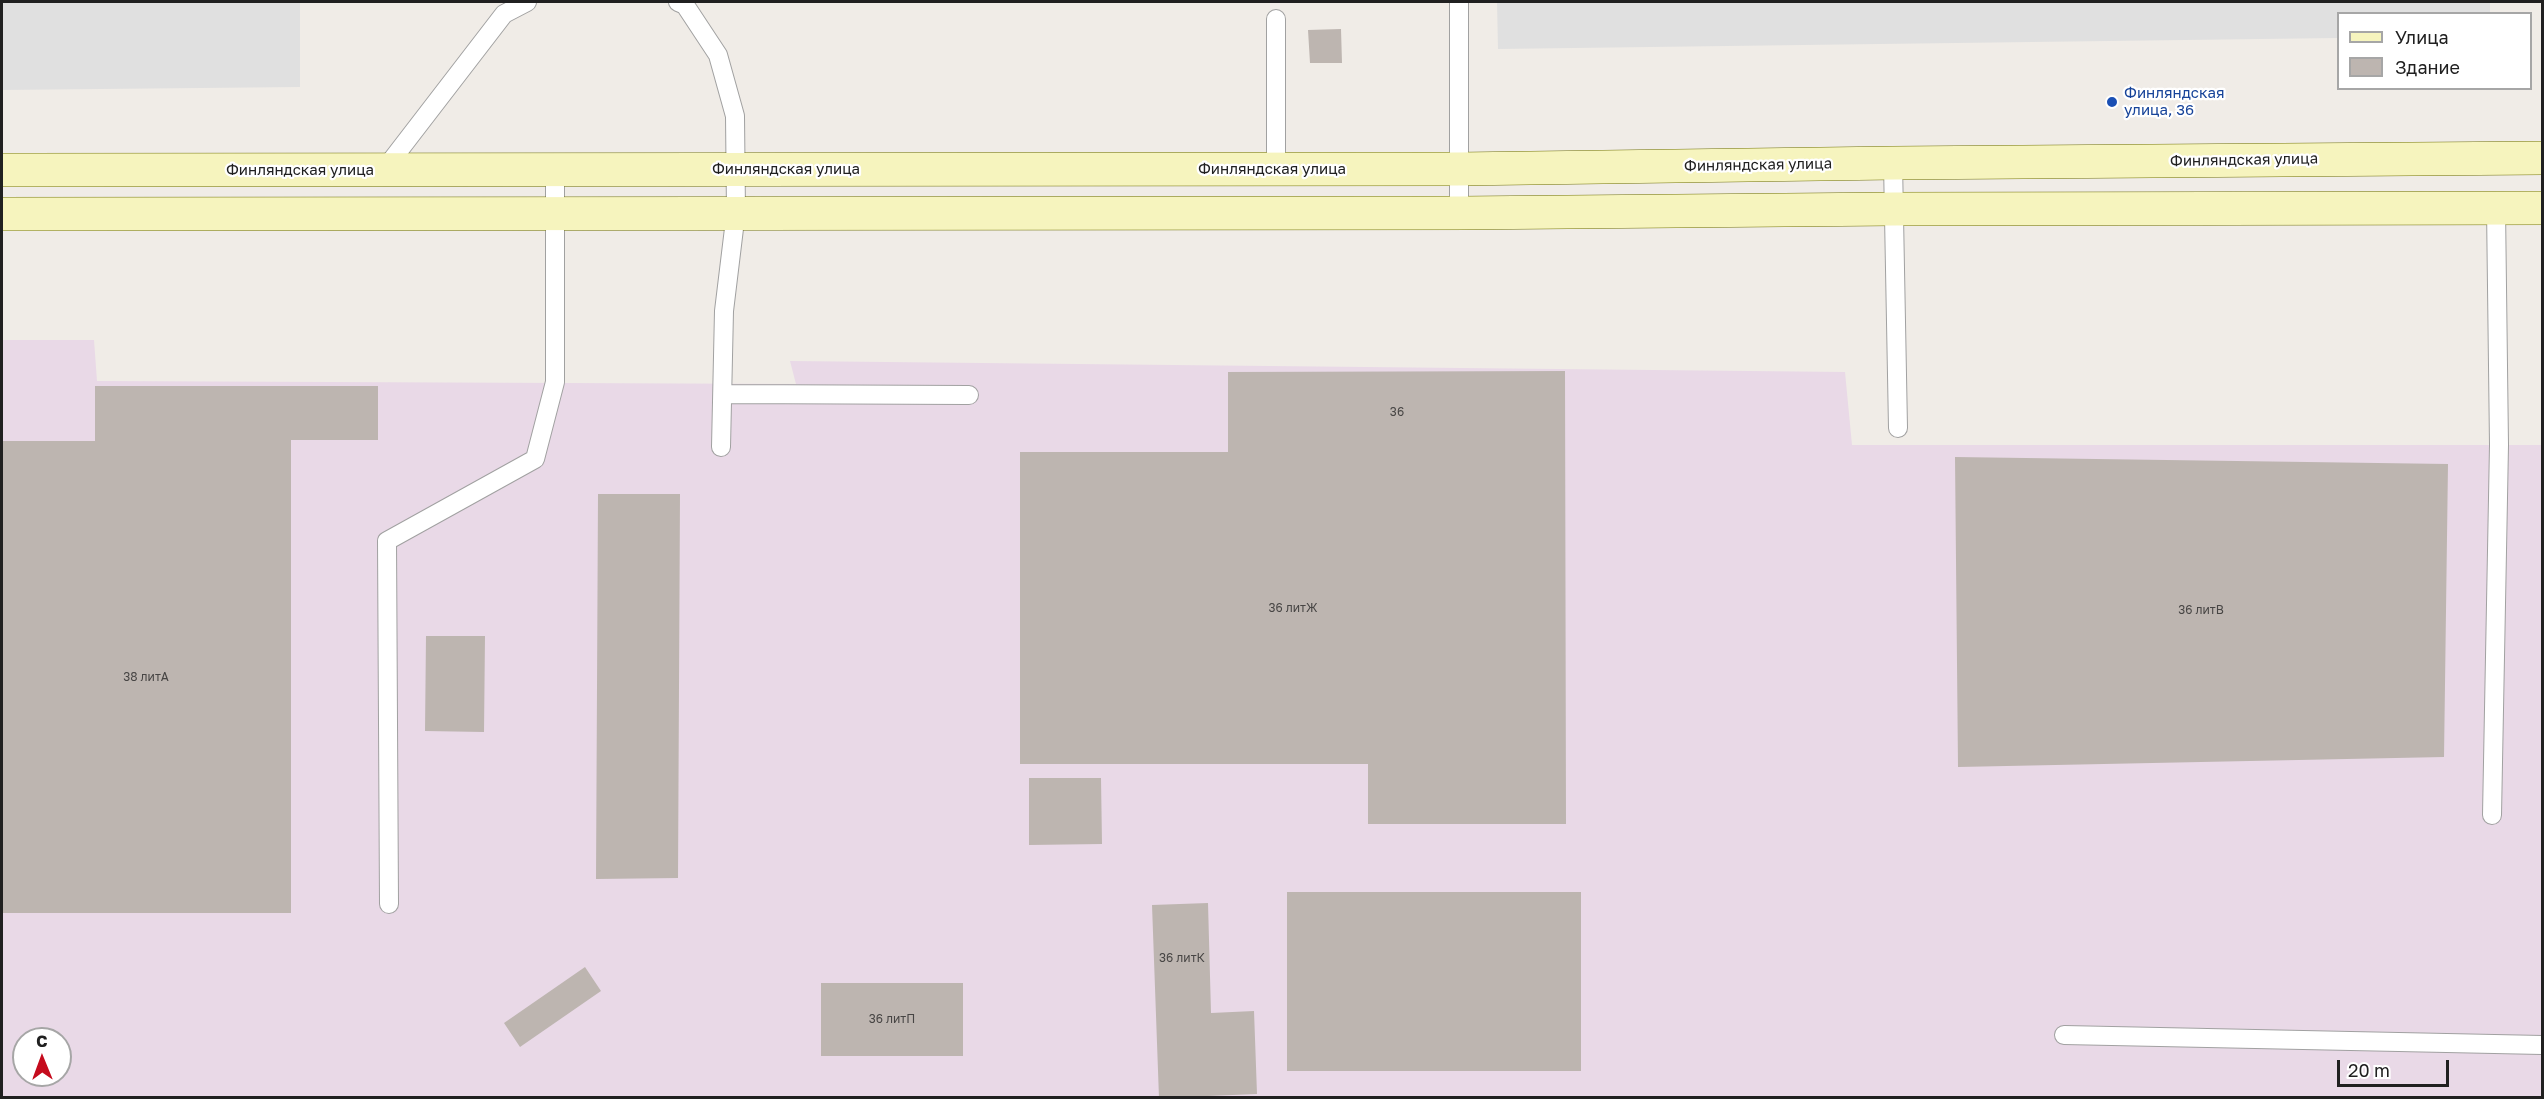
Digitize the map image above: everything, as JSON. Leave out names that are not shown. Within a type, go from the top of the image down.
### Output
[{"type":"street","name":"Финляндская улица","points":[[2,170],[1458,169],[2542,158]]},
{"type":"street","points":[[2,214],[1459,213],[1893,209],[2542,208]]},
{"type":"lane","points":[[384,170],[504,14],[527,2]]},
{"type":"lane","points":[[678,2],[686,5],[718,55],[735,116],[736,212],[724,310],[722,447]]},
{"type":"lane","points":[[1459,2],[1459,213]]},
{"type":"lane","points":[[1276,19],[1276,169]]},
{"type":"lane","points":[[1893,163],[1898,428]]},
{"type":"lane","points":[[389,904],[387,541],[535,459],[555,382],[555,170]]},
{"type":"lane","points":[[2492,815],[2499,445],[2496,208]]},
{"type":"lane","points":[[723,394],[969,395]]},
{"type":"lane","points":[[2064,1035],[2542,1045]]},
{"type":"shaded area","points":[[2,2],[300,2],[300,87],[2,90]]},
{"type":"shaded area","points":[[1497,2],[2490,2],[2490,12],[2337,12],[2337,38],[1498,49]]},
{"type":"shaded area","points":[[2,340],[94,340],[97,381],[796,384],[790,361],[1845,372],[1852,445],[2542,445],[2542,1097],[2,1097]]},
{"type":"building","points":[[1341,29],[1342,63],[1310,63],[1308,30]]},
{"type":"building","points":[[1565,371],[1566,824],[1368,824],[1368,764],[1020,764],[1020,452],[1228,452],[1228,372]]},
{"type":"building","points":[[95,386],[378,386],[378,440],[291,440],[291,913],[2,913],[2,441],[95,441]]},
{"type":"building","points":[[1955,457],[2448,464],[2444,757],[1958,767]]},
{"type":"building","points":[[598,494],[680,494],[678,878],[596,879]]},
{"type":"building","points":[[426,636],[485,636],[484,732],[425,731]]},
{"type":"building","points":[[1029,778],[1101,778],[1102,844],[1029,845]]},
{"type":"building","points":[[1287,892],[1581,892],[1581,1071],[1287,1071]]},
{"type":"building","points":[[1208,903],[1211,1013],[1254,1011],[1257,1094],[1159,1098],[1152,905]]},
{"type":"building","points":[[585,967],[601,991],[520,1047],[504,1023]]},
{"type":"building","points":[[821,983],[963,983],[963,1056],[821,1056]]},
{"type":"place","name":"Финляндская улица, 36","points":[[2112,102]]}]
